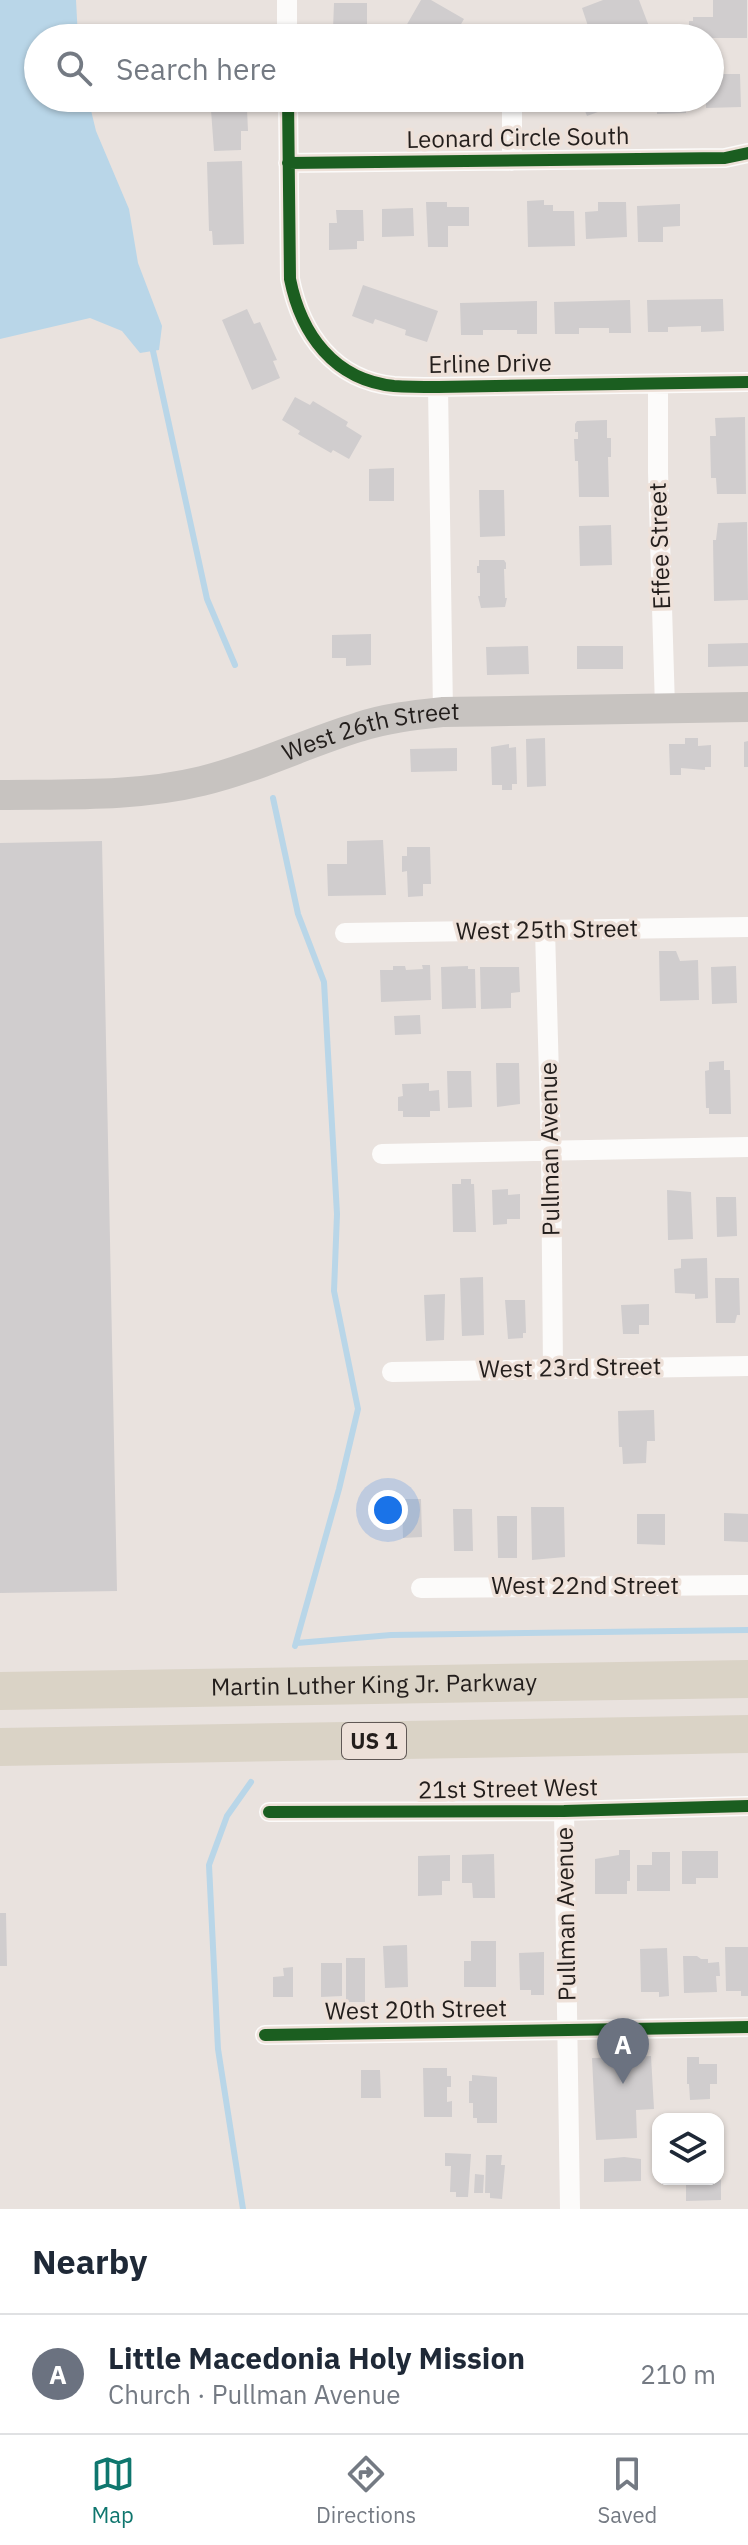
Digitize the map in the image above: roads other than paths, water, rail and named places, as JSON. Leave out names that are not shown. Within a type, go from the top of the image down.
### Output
[{"type":"highway","name":"Martin Luther King Jr. Parkway","points":[[0,1691],[748,1679]]},
{"type":"highway","name":"US 1","points":[[0,1747],[748,1734]]},
{"type":"main road","name":"West 26th Street","points":[[0,795],[163,789],[252,768],[363,726],[409,715],[748,707]]},
{"type":"street","points":[[287,0],[287,24]]},
{"type":"street","name":"Erline Drive","points":[[288,112],[290,279],[295,305],[313,340],[332,360],[355,374],[391,386],[438,387],[748,382]]},
{"type":"street","points":[[512,112],[512,161]]},
{"type":"street","name":"Leonard Circle South","points":[[288,163],[725,158],[748,153]]},
{"type":"street","name":"Effee Street","points":[[658,384],[665,708]]},
{"type":"street","points":[[438,387],[443,712]]},
{"type":"street","name":"West 25th Street","points":[[345,933],[748,927]]},
{"type":"street","name":"Pullman Avenue","points":[[545,930],[553,1368]]},
{"type":"street","points":[[382,1154],[748,1147]]},
{"type":"street","name":"West 23rd Street","points":[[392,1372],[748,1366]]},
{"type":"street","name":"West 22nd Street","points":[[421,1588],[748,1585]]},
{"type":"street","name":"21st Street West","points":[[269,1812],[564,1811],[748,1806]]},
{"type":"street","name":"Pullman Avenue","points":[[564,1811],[570,2209]]},
{"type":"street","name":"West 20th Street","points":[[265,2035],[748,2027]]},
{"type":"water","points":[[0,0],[76,0],[77,24],[24,24],[24,112],[91,112],[96,131],[129,209],[138,263],[162,326],[159,350],[140,353],[122,331],[90,318],[0,339]]},
{"type":"waterway","points":[[153,351],[207,599],[235,665]]},
{"type":"waterway","points":[[273,798],[298,914],[324,982],[337,1214],[334,1291],[358,1409],[295,1646]]},
{"type":"waterway","points":[[297,1643],[391,1635],[748,1630]]},
{"type":"waterway","points":[[243,2209],[218,2049],[209,1865],[227,1816],[251,1782]]},
{"type":"place","name":"Little Macedonia Holy Mission","points":[[623,2084]]}]
